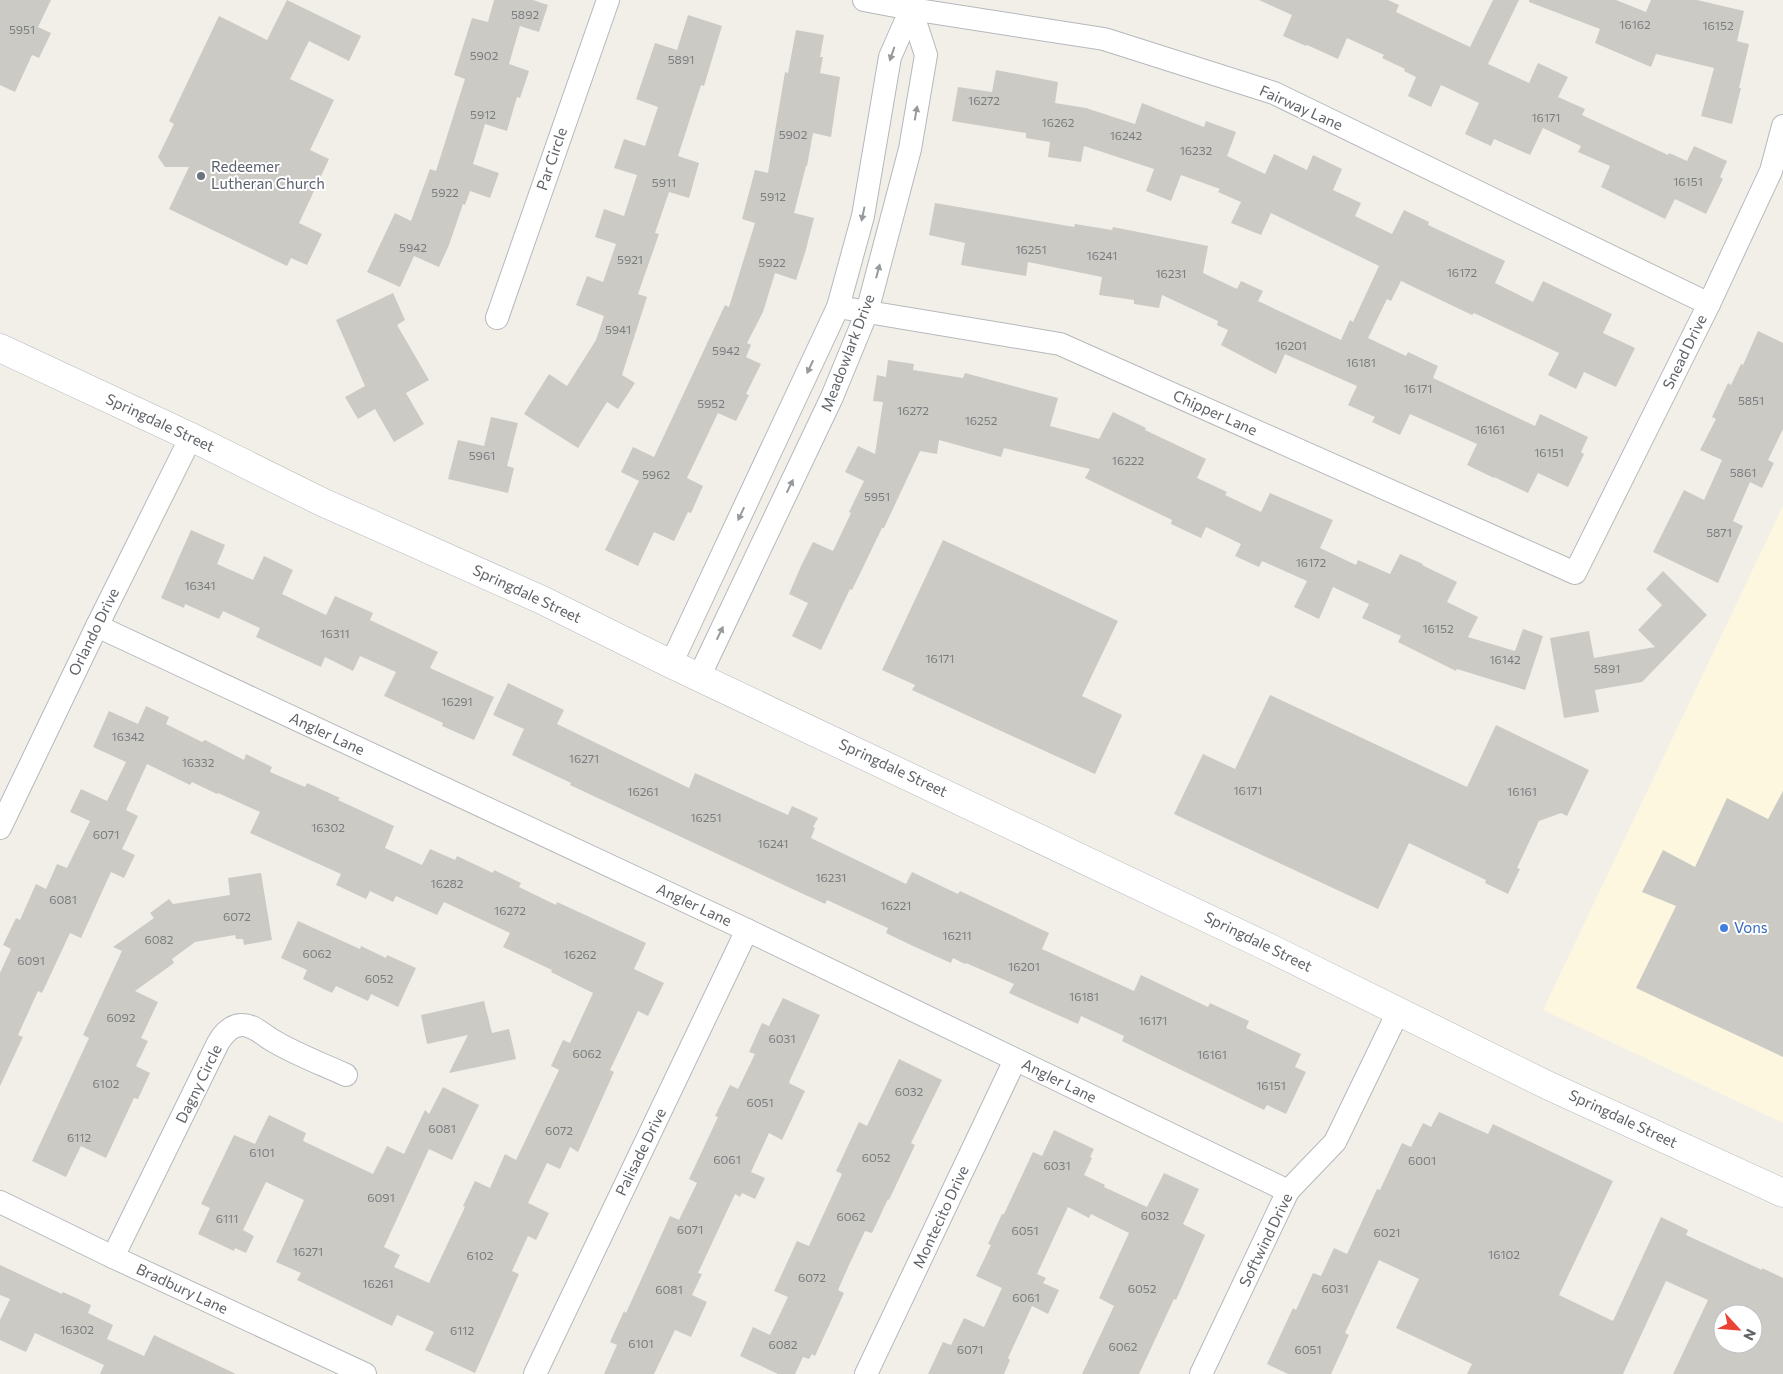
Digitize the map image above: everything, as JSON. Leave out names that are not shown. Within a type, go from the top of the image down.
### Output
[{"type":"main road","name":"Springdale Street","points":[[0,348],[190,437],[322,502],[542,600],[671,664],[1100,866],[1399,1010],[1547,1084],[1783,1193]]},
{"type":"street","name":"Par Circle","points":[[497,318],[608,0]]},
{"type":"street","name":"Fairway Lane","points":[[864,0],[912,5],[1104,39],[1274,93],[1709,304]]},
{"type":"street","name":"Meadowlark Drive","points":[[671,664],[838,306],[863,216],[890,56],[912,5]]},
{"type":"street","name":"Meadowlark Drive","points":[[699,676],[832,397],[867,312],[910,149],[926,55],[912,5]]},
{"type":"street","name":"Snead Drive","points":[[1575,573],[1709,304],[1771,171],[1783,126]]},
{"type":"street","name":"Chipper Lane","points":[[838,306],[1060,344],[1575,573]]},
{"type":"street","name":"Orlando Drive","points":[[0,828],[190,437]]},
{"type":"street","name":"Angler Lane","points":[[97,626],[747,930],[1288,1192]]},
{"type":"street","name":"Palisade Drive","points":[[535,1374],[747,930]]},
{"type":"street","name":"Softwind Drive","points":[[1201,1374],[1288,1192],[1335,1142],[1399,1010]]},
{"type":"street","name":"Dagny Circle","points":[[113,1257],[223,1035],[232,1028],[242,1024],[250,1026],[272,1040],[346,1075]]},
{"type":"street","name":"Montecito Drive","points":[[866,1374],[1015,1060]]},
{"type":"street","name":"Bradbury Lane","points":[[0,1202],[113,1257],[365,1374]]},
{"type":"shaded area","points":[[1783,506],[1783,1123],[1543,1010]]},
{"type":"building","points":[[0,0],[51,0],[38,27],[51,33],[39,58],[32,55],[15,92],[0,85]]},
{"type":"building","points":[[287,0],[361,36],[349,61],[309,41],[290,79],[334,100],[310,150],[329,159],[299,223],[322,234],[307,265],[291,258],[287,266],[169,209],[189,167],[165,167],[158,157],[174,124],[169,121],[219,16],[267,40]]},
{"type":"building","points":[[494,0],[533,0],[548,5],[539,32],[520,26],[509,64],[529,71],[520,98],[517,97],[507,131],[485,124],[473,164],[499,173],[490,198],[470,191],[465,205],[463,204],[449,245],[439,267],[414,256],[400,287],[367,272],[395,213],[411,221],[430,169],[436,171],[465,79],[454,75],[472,18],[488,22]]},
{"type":"building","points":[[1259,0],[1388,0],[1399,5],[1396,12],[1470,47],[1493,0],[1519,0],[1488,64],[1529,83],[1538,63],[1568,77],[1558,97],[1585,109],[1582,115],[1668,155],[1669,153],[1687,161],[1694,146],[1727,161],[1720,177],[1723,179],[1706,214],[1675,199],[1665,219],[1601,187],[1610,166],[1578,152],[1581,146],[1543,128],[1530,155],[1494,139],[1491,146],[1465,134],[1479,103],[1441,85],[1431,107],[1408,96],[1416,77],[1404,71],[1405,69],[1382,58],[1384,55],[1347,38],[1338,59],[1283,36],[1292,15]]},
{"type":"building","points":[[1529,0],[1616,0],[1646,12],[1651,0],[1697,0],[1744,11],[1737,41],[1749,44],[1732,124],[1701,116],[1714,68],[1656,54],[1651,67],[1595,43],[1600,29],[1529,2]]},
{"type":"building","points":[[688,15],[722,26],[704,86],[701,85],[678,156],[699,163],[689,198],[669,192],[655,233],[659,234],[638,294],[647,297],[622,375],[635,383],[618,409],[607,402],[578,448],[524,414],[549,374],[567,386],[596,340],[604,316],[576,305],[587,276],[603,282],[616,244],[595,237],[604,209],[624,216],[637,175],[614,168],[624,139],[645,146],[658,107],[636,99],[655,43],[677,50]]},
{"type":"building","points":[[796,30],[824,35],[820,57],[823,57],[820,73],[840,77],[831,137],[813,133],[807,166],[794,213],[814,218],[805,253],[796,280],[775,273],[763,312],[747,343],[751,345],[746,357],[761,364],[746,394],[749,395],[736,421],[718,413],[687,478],[703,486],[691,513],[688,512],[674,541],[654,532],[638,566],[605,550],[639,481],[621,472],[633,447],[654,457],[725,305],[729,307],[755,223],[742,219],[755,170],[768,173],[785,72],[788,73]]},
{"type":"building","points":[[996,70],[1058,82],[1055,103],[1086,108],[1135,124],[1142,103],[1204,127],[1206,121],[1236,132],[1227,156],[1265,174],[1274,154],[1307,170],[1313,155],[1342,169],[1333,190],[1361,203],[1355,216],[1392,234],[1404,210],[1429,222],[1428,225],[1505,261],[1495,283],[1533,302],[1543,281],[1612,314],[1603,333],[1635,348],[1616,387],[1584,372],[1576,389],[1548,375],[1559,353],[1401,281],[1391,301],[1387,299],[1368,338],[1406,356],[1408,352],[1438,366],[1433,378],[1535,426],[1540,414],[1588,437],[1581,452],[1584,454],[1568,487],[1538,473],[1528,493],[1494,478],[1467,465],[1477,444],[1410,414],[1400,435],[1372,422],[1375,417],[1348,405],[1357,386],[1285,354],[1276,374],[1221,345],[1228,330],[1217,325],[1218,321],[1162,295],[1159,308],[1134,304],[1134,300],[1099,295],[1102,277],[1028,262],[1026,276],[961,265],[965,243],[929,235],[935,203],[1074,227],[1075,224],[1112,230],[1113,227],[1208,246],[1203,273],[1237,289],[1241,281],[1263,291],[1258,301],[1341,340],[1350,320],[1353,322],[1379,266],[1271,213],[1261,235],[1231,223],[1241,202],[1218,192],[1220,189],[1181,175],[1171,201],[1146,191],[1154,169],[1084,146],[1081,162],[1048,157],[1050,142],[1026,138],[1026,133],[952,121],[958,87],[992,92]]},
{"type":"building","points":[[393,293],[405,320],[397,325],[429,380],[406,393],[424,424],[394,442],[375,409],[358,419],[345,397],[365,386],[336,320]]},
{"type":"building","points":[[1758,331],[1783,343],[1783,429],[1768,460],[1774,463],[1762,488],[1750,482],[1733,521],[1743,526],[1718,583],[1653,552],[1684,490],[1704,500],[1722,460],[1700,450],[1716,419],[1712,417],[1728,383],[1731,385],[1741,364],[1743,365]]},
{"type":"building","points":[[888,360],[914,364],[913,370],[963,378],[965,373],[1058,398],[1050,426],[1099,439],[1113,412],[1146,428],[1145,430],[1206,459],[1197,478],[1227,492],[1225,495],[1261,512],[1270,493],[1333,520],[1320,548],[1356,565],[1358,560],[1390,574],[1400,554],[1423,564],[1457,582],[1447,602],[1478,617],[1468,637],[1515,651],[1523,629],[1543,636],[1525,690],[1457,669],[1456,671],[1398,642],[1401,636],[1362,618],[1369,604],[1333,587],[1319,619],[1294,607],[1307,581],[1262,561],[1259,567],[1235,556],[1241,544],[1206,527],[1201,538],[1171,524],[1172,520],[1085,478],[1090,469],[1004,448],[1001,457],[939,440],[937,454],[920,451],[884,528],[882,528],[852,590],[850,589],[821,650],[792,636],[808,603],[789,594],[801,566],[813,542],[833,551],[864,481],[845,472],[858,446],[875,454],[883,402],[873,401],[877,375],[886,377]]},
{"type":"building","points":[[491,417],[518,423],[507,466],[514,468],[508,493],[448,479],[458,440],[484,446]]},
{"type":"building","points":[[191,530],[225,545],[217,564],[253,580],[264,556],[293,570],[282,594],[326,615],[335,596],[373,613],[370,620],[438,652],[430,668],[494,697],[474,740],[442,726],[443,723],[384,696],[396,672],[360,656],[353,671],[325,657],[321,667],[256,637],[260,628],[223,611],[219,619],[185,604],[184,608],[161,598]]},
{"type":"building","points":[[943,540],[1118,621],[1082,696],[1122,715],[1095,774],[912,690],[915,685],[882,670]]},
{"type":"building","points":[[1663,571],[1707,615],[1642,682],[1595,690],[1599,712],[1564,718],[1550,638],[1589,631],[1594,658],[1655,647],[1638,630],[1662,605],[1646,589]]},
{"type":"building","points":[[508,683],[564,710],[557,724],[689,788],[695,773],[788,815],[792,806],[818,818],[813,827],[815,828],[811,838],[906,884],[912,872],[958,894],[960,891],[1049,933],[1042,949],[1134,991],[1141,975],[1208,1007],[1210,1003],[1249,1021],[1246,1028],[1301,1054],[1295,1067],[1306,1072],[1286,1114],[1267,1105],[1264,1110],[1122,1041],[1124,1036],[1081,1016],[1078,1024],[1009,993],[1014,984],[953,958],[951,963],[913,946],[886,933],[888,928],[827,900],[825,904],[788,887],[570,785],[571,783],[512,755],[524,729],[493,715]]},
{"type":"building","points":[[1270,695],[1467,787],[1496,725],[1589,770],[1567,816],[1561,813],[1539,821],[1517,868],[1520,869],[1508,894],[1485,883],[1486,880],[1409,843],[1378,909],[1174,814],[1203,754],[1235,769]]},
{"type":"building","points":[[146,706],[169,717],[166,724],[202,742],[205,740],[244,760],[246,754],[272,767],[270,772],[305,787],[307,783],[340,798],[338,800],[394,826],[385,848],[422,865],[430,849],[455,860],[457,856],[493,873],[494,870],[521,883],[519,887],[556,905],[557,902],[646,943],[634,969],[664,983],[648,1016],[638,1011],[610,1070],[614,1072],[578,1152],[570,1147],[560,1169],[547,1163],[528,1203],[549,1213],[536,1240],[528,1236],[512,1271],[519,1274],[475,1373],[425,1350],[434,1332],[397,1315],[392,1326],[297,1280],[301,1273],[276,1262],[304,1200],[266,1182],[243,1230],[254,1236],[246,1253],[235,1248],[234,1251],[198,1234],[210,1208],[201,1204],[234,1135],[255,1144],[269,1115],[306,1133],[303,1141],[373,1174],[387,1146],[404,1154],[425,1110],[429,1114],[443,1087],[479,1105],[452,1160],[429,1149],[384,1247],[400,1255],[394,1267],[429,1283],[465,1207],[463,1206],[475,1181],[490,1188],[505,1154],[516,1160],[559,1070],[551,1066],[563,1040],[570,1043],[593,993],[551,972],[552,970],[503,947],[510,933],[444,902],[437,915],[396,896],[393,902],[370,891],[366,899],[336,885],[341,874],[250,833],[260,812],[192,782],[190,785],[147,764],[126,810],[138,816],[122,849],[135,855],[124,878],[111,872],[81,938],[70,933],[42,993],[38,991],[18,1035],[23,1037],[0,1086],[0,973],[11,949],[3,945],[16,918],[20,920],[36,884],[46,889],[57,864],[67,868],[90,821],[70,812],[81,789],[107,801],[126,762],[93,747],[109,711],[138,724]]},
{"type":"building","name":"Vons","points":[[1783,791],[1783,1057],[1636,988],[1676,906],[1642,892],[1663,850],[1695,867],[1727,798],[1768,819]]},
{"type":"building","points":[[261,873],[272,940],[244,945],[243,939],[236,939],[235,935],[195,942],[172,959],[174,963],[135,991],[158,1002],[141,1038],[148,1041],[136,1066],[150,1073],[138,1099],[134,1098],[106,1158],[81,1146],[66,1177],[32,1161],[89,1038],[83,1035],[122,951],[113,947],[154,918],[150,913],[169,899],[173,904],[230,895],[228,878]]},
{"type":"building","points":[[298,921],[360,949],[361,946],[386,958],[387,955],[416,968],[398,1007],[371,994],[368,1001],[336,986],[332,993],[303,979],[307,970],[281,958]]},
{"type":"building","points":[[783,998],[820,1015],[789,1083],[805,1091],[782,1140],[769,1133],[751,1172],[765,1178],[755,1199],[742,1193],[740,1197],[735,1194],[698,1273],[702,1274],[692,1295],[707,1302],[691,1337],[675,1330],[654,1374],[604,1374],[617,1345],[610,1342],[624,1311],[626,1313],[670,1216],[679,1220],[697,1183],[689,1179],[718,1117],[715,1116],[730,1085],[738,1089],[755,1054],[749,1052],[762,1023],[769,1026]]},
{"type":"building","points":[[484,1001],[492,1033],[509,1029],[516,1059],[449,1073],[468,1035],[427,1044],[421,1015]]},
{"type":"building","points":[[899,1059],[942,1080],[911,1143],[915,1145],[889,1200],[872,1233],[865,1231],[849,1265],[838,1290],[844,1293],[815,1356],[812,1354],[809,1359],[803,1357],[795,1374],[778,1374],[740,1356],[753,1327],[770,1335],[788,1297],[774,1291],[797,1241],[809,1246],[842,1174],[836,1171],[859,1122],[867,1126]]},
{"type":"building","points":[[1439,1112],[1488,1134],[1493,1124],[1613,1181],[1559,1295],[1613,1321],[1661,1217],[1688,1230],[1686,1235],[1783,1278],[1783,1374],[1673,1374],[1708,1300],[1666,1281],[1623,1374],[1467,1374],[1472,1364],[1396,1328],[1419,1279],[1379,1260],[1345,1333],[1349,1335],[1331,1374],[1288,1374],[1267,1364],[1293,1308],[1296,1310],[1313,1273],[1321,1276],[1334,1248],[1347,1254],[1377,1189],[1380,1190],[1402,1143],[1411,1147],[1423,1123],[1431,1127]]},
{"type":"building","points":[[1054,1130],[1094,1149],[1084,1175],[1105,1185],[1104,1187],[1147,1207],[1164,1173],[1199,1189],[1183,1224],[1205,1235],[1176,1300],[1174,1299],[1139,1374],[1082,1374],[1114,1306],[1099,1298],[1129,1233],[1091,1214],[1089,1218],[1068,1207],[1037,1274],[1046,1278],[1043,1283],[1059,1290],[1048,1314],[1032,1306],[1008,1358],[1010,1360],[1004,1374],[928,1374],[943,1342],[951,1345],[964,1318],[984,1327],[1002,1288],[976,1276],[991,1245],[988,1244],[1033,1152],[1042,1156]]},
{"type":"building","points":[[0,1265],[62,1294],[63,1292],[91,1305],[88,1313],[113,1325],[107,1339],[144,1356],[154,1335],[236,1374],[100,1374],[104,1365],[35,1333],[26,1352],[0,1340],[0,1320],[10,1299],[0,1295]]},
{"type":"place","name":"Redeemer Lutheran Church","points":[[201,176]]},
{"type":"place","name":"Vons","points":[[1724,928]]}]
